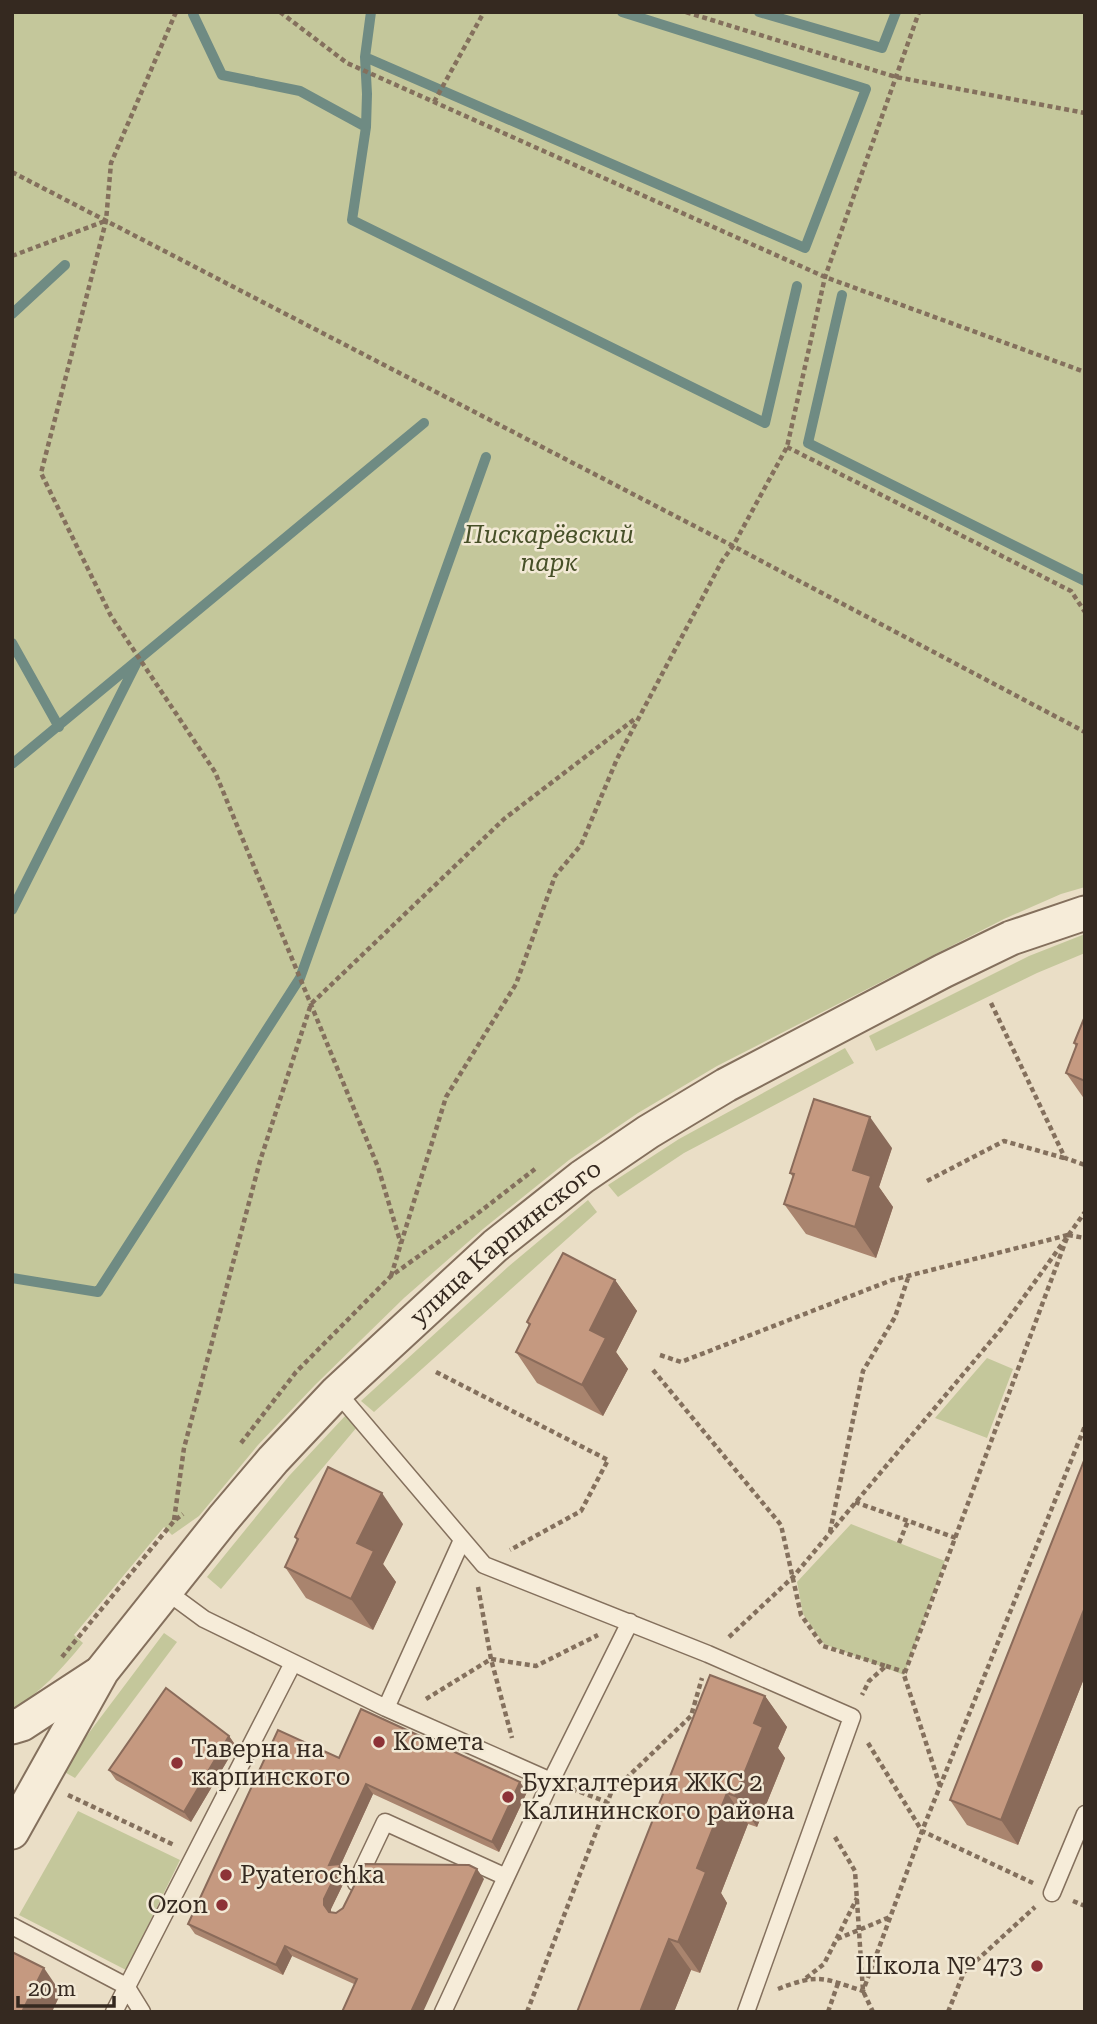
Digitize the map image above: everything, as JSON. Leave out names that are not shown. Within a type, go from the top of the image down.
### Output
[{"type":"street","name":"улица Карпинского","points":[[12,1832],[102,1671],[265,1470],[337,1391],[495,1246],[582,1177],[726,1085],[931,977],[1011,939],[1085,913]]},
{"type":"street","name":"улица Карпинского","points":[[12,1727],[22,1724],[102,1671]]},
{"type":"lane","points":[[337,1391],[484,1565],[628,1621],[852,1717],[748,2005]]},
{"type":"lane","points":[[393,1711],[467,1546]]},
{"type":"lane","points":[[166,1591],[204,1619],[293,1663],[551,1781]]},
{"type":"lane","points":[[443,2012],[628,1621]]},
{"type":"lane","points":[[114,2012],[293,1663]]},
{"type":"lane","points":[[1052,1892],[1085,1814]]},
{"type":"lane","points":[[347,1902],[385,1822],[506,1877]]},
{"type":"lane","points":[[12,1926],[126,1986],[142,2012]]},
{"type":"path","points":[[176,12],[111,163],[106,221],[41,473],[111,616],[215,772],[378,1167],[401,1245]]},
{"type":"path","points":[[280,12],[347,63],[825,277],[1085,372]]},
{"type":"path","points":[[434,102],[484,12]]},
{"type":"path","points":[[686,12],[896,76],[1085,113]]},
{"type":"path","points":[[391,1276],[446,1097],[516,984],[555,876],[581,845],[617,759],[639,716],[787,447],[825,277],[919,12]]},
{"type":"path","points":[[12,172],[1085,732]]},
{"type":"path","points":[[12,256],[106,221]]},
{"type":"path","points":[[787,447],[1071,591],[1085,612]]},
{"type":"path","points":[[174,1521],[184,1448],[260,1161],[311,1004],[504,819],[639,716]]},
{"type":"path","points":[[991,1003],[1065,1158]]},
{"type":"path","points":[[927,1181],[1004,1141],[1085,1164]]},
{"type":"path","points":[[527,2012],[611,1793],[691,1716],[710,1655],[793,1577],[1001,1329],[1085,1212]]},
{"type":"path","points":[[940,1786],[904,1675],[1068,1234]]},
{"type":"path","points":[[660,1355],[681,1363],[909,1275],[1068,1234],[1085,1238]]},
{"type":"path","points":[[830,1533],[863,1371],[894,1317],[909,1275]]},
{"type":"path","points":[[653,1370],[781,1525],[802,1615],[823,1646],[905,1672]]},
{"type":"path","points":[[436,1372],[608,1460],[581,1511],[484,1565]]},
{"type":"path","points":[[863,1991],[922,1831],[1085,1426]]},
{"type":"path","points":[[855,1502],[956,1538]]},
{"type":"path","points":[[899,1543],[908,1521]]},
{"type":"path","points":[[467,1546],[491,1659],[514,1745]]},
{"type":"path","points":[[393,1711],[491,1659],[536,1665],[628,1621]]},
{"type":"path","points":[[886,1666],[869,1681],[852,1717],[922,1831],[1052,1892],[964,1972],[948,2012]]},
{"type":"path","points":[[551,1781],[607,1802]]},
{"type":"path","points":[[74,1796],[194,1854]]},
{"type":"path","points":[[819,1809],[855,1871],[863,1991],[873,2012]]},
{"type":"path","points":[[748,2005],[805,1979],[824,1964],[858,1897]]},
{"type":"path","points":[[836,1939],[891,1916]]},
{"type":"path","points":[[805,1979],[823,1978],[863,1991]]},
{"type":"path","points":[[828,2012],[838,1983]]},
{"type":"green space","name":"Пискарёвский парк","points":[[12,12],[1085,12],[1085,887],[1061,894],[1004,919],[717,1066],[638,1113],[569,1160],[483,1229],[404,1298],[258,1445],[199,1516],[172,1535],[164,1527],[74,1635],[83,1643],[75,1653],[41,1688],[12,1710]]},
{"type":"green space","points":[[1085,934],[1085,953],[1037,973],[876,1051],[869,1036],[1029,956]]},
{"type":"green space","points":[[845,1048],[854,1063],[684,1153],[618,1197],[608,1185],[679,1139]]},
{"type":"green space","points":[[588,1200],[597,1212],[374,1412],[361,1401],[509,1266]]},
{"type":"green space","points":[[987,1358],[1013,1369],[987,1438],[935,1418]]},
{"type":"green space","points":[[346,1415],[357,1427],[221,1589],[207,1577],[289,1476]]},
{"type":"green space","points":[[851,1524],[945,1561],[904,1675],[824,1644],[803,1614],[797,1582]]},
{"type":"green space","points":[[164,1633],[177,1642],[75,1778],[61,1770]]},
{"type":"green space","points":[[78,1811],[180,1860],[126,1970],[19,1915]]},
{"type":"building","points":[[1085,1016],[1085,1081],[1066,1073]]},
{"type":"building","points":[[814,1099],[870,1117],[853,1170],[871,1176],[855,1227],[784,1204],[794,1174],[790,1173]]},
{"type":"building","points":[[563,1253],[615,1280],[590,1330],[606,1338],[582,1385],[516,1352],[530,1324],[527,1322]]},
{"type":"building","points":[[1085,1458],[1085,1607],[1001,1820],[950,1800]]},
{"type":"building","points":[[328,1467],[382,1493],[357,1543],[374,1551],[351,1599],[285,1567],[298,1539],[295,1537]]},
{"type":"building","points":[[710,1675],[765,1696],[754,1723],[763,1727],[735,1796],[727,1793],[697,1868],[706,1872],[678,1942],[669,1939],[640,2012],[577,2012]]},
{"type":"building","name":"Таверна на карпинского","points":[[166,1688],[229,1736],[184,1812],[109,1770]]},
{"type":"building","points":[[361,1709],[520,1782],[492,1842],[366,1784],[329,1865],[341,1864],[324,1899],[324,1905],[329,1912],[336,1913],[343,1908],[365,1864],[469,1865],[477,1869],[411,2012],[342,2012],[357,1979],[285,1946],[276,1965],[188,1924],[278,1730],[339,1758]]},
{"type":"building","points":[[12,1952],[44,1968],[22,2012],[12,2012]]},
{"type":"waterway","points":[[371,12],[365,57],[366,127],[352,220],[765,423],[797,286]]},
{"type":"waterway","points":[[365,57],[805,248],[866,89],[622,12]]},
{"type":"waterway","points":[[759,12],[882,48],[896,12]]},
{"type":"waterway","points":[[193,14],[222,75],[300,91],[366,127]]},
{"type":"waterway","points":[[12,314],[65,265]]},
{"type":"waterway","points":[[842,295],[808,443],[1085,581]]},
{"type":"waterway","points":[[12,764],[424,423]]},
{"type":"waterway","points":[[12,1278],[98,1292],[300,978],[486,457]]},
{"type":"waterway","points":[[12,643],[59,727]]},
{"type":"waterway","points":[[12,910],[137,662]]},
{"type":"place","name":"Комета","points":[[379,1742]]},
{"type":"place","name":"Таверна на карпинского","points":[[177,1763]]},
{"type":"place","name":"Бухгалтерия ЖКС 2 Калининского района","points":[[508,1797]]},
{"type":"place","name":"Pyaterochka","points":[[226,1875]]},
{"type":"place","name":"Ozon","points":[[222,1905]]},
{"type":"place","name":"Школа № 473","points":[[1037,1966]]}]
